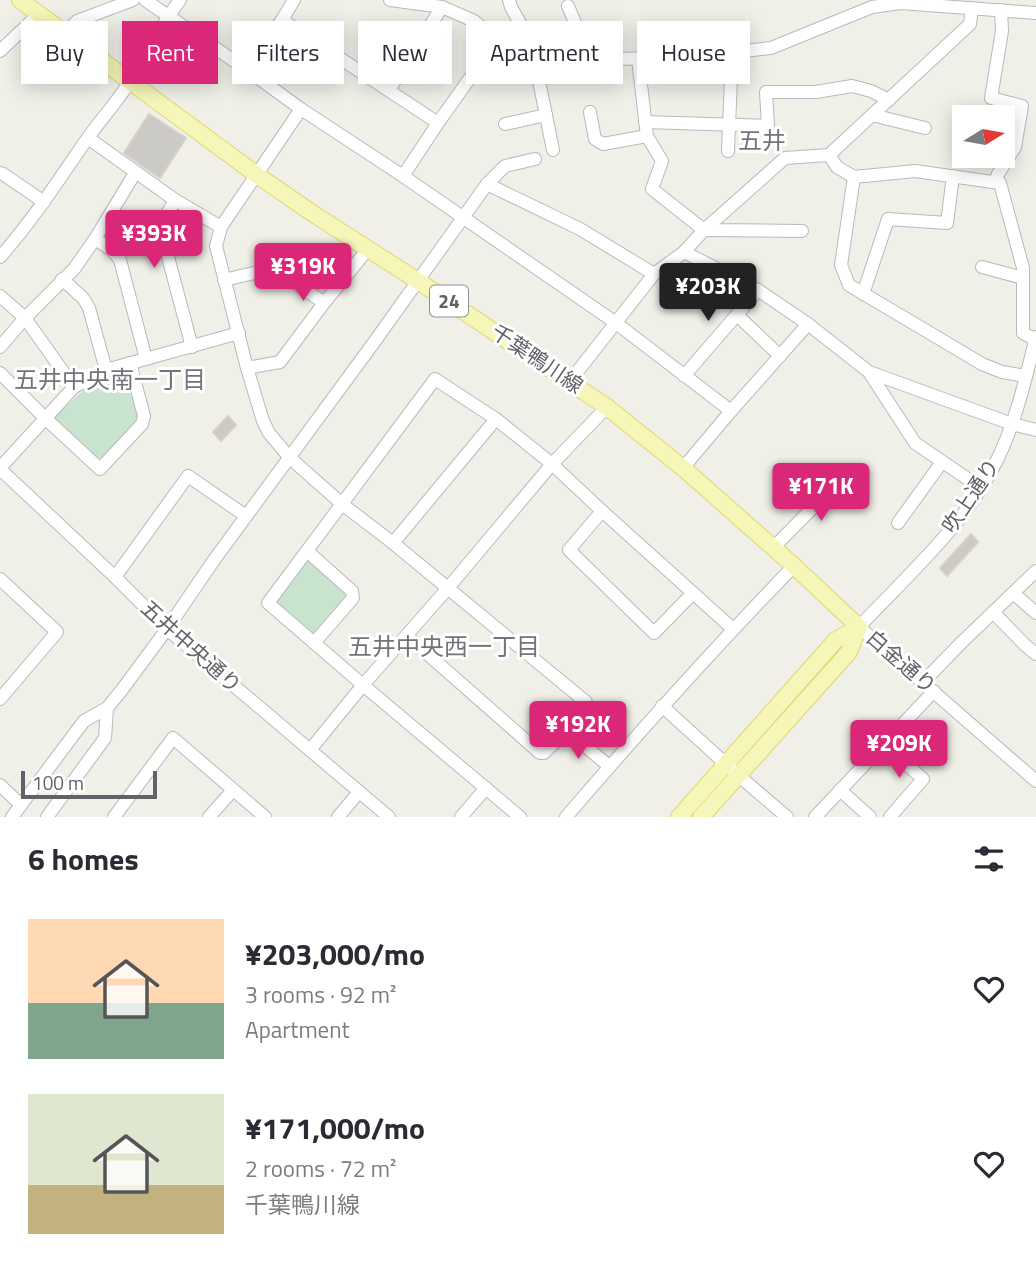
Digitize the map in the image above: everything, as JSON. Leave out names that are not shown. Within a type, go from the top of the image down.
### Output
[{"type":"main road","name":"千葉鴨川線","points":[[30,5],[49,21]]},
{"type":"main road","name":"千葉鴨川線","points":[[134,84],[315,215],[607,407],[683,468],[859,627]]},
{"type":"main road","name":"吹上通り","points":[[701,817],[732,770],[836,640],[859,627]]},
{"type":"main road","name":"吹上通り","points":[[679,817],[732,770]]},
{"type":"street","points":[[77,21],[133,0]]},
{"type":"street","points":[[145,0],[232,59]]},
{"type":"street","points":[[165,21],[180,0]]},
{"type":"street","points":[[293,0],[282,19],[438,123]]},
{"type":"street","points":[[390,0],[442,7],[474,21]]},
{"type":"street","points":[[509,0],[518,21]]},
{"type":"street","points":[[750,51],[771,48],[872,7],[900,3],[1036,13]]},
{"type":"street","points":[[0,51],[30,5]]},
{"type":"street","points":[[568,6],[574,21]]},
{"type":"street","points":[[389,90],[442,7]]},
{"type":"street","points":[[570,381],[654,274],[684,252],[704,230],[785,158],[829,155],[970,24],[972,8]]},
{"type":"street","points":[[995,182],[1014,147],[1022,106],[991,98],[1002,31],[1001,10]]},
{"type":"street","points":[[0,257],[44,202],[128,84]]},
{"type":"street","points":[[267,84],[616,323],[731,411]]},
{"type":"street","points":[[403,176],[466,84]]},
{"type":"street","points":[[541,84],[553,150]]},
{"type":"street","points":[[641,84],[647,136],[663,160],[652,189],[704,230],[802,231]]},
{"type":"street","points":[[728,150],[731,84]]},
{"type":"street","points":[[645,122],[768,126],[766,92],[816,92],[852,86],[889,100]]},
{"type":"street","points":[[301,109],[222,227],[216,246],[262,421],[289,457],[342,505],[393,543],[586,702],[586,710],[544,753],[540,753],[407,636]]},
{"type":"street","points":[[590,112],[595,139],[603,144],[647,136]]},
{"type":"street","points":[[505,124],[545,115]]},
{"type":"street","points":[[872,115],[925,128]]},
{"type":"street","points":[[88,138],[135,173],[222,227]]},
{"type":"street","points":[[829,155],[837,167],[855,177],[915,171],[1000,183],[1023,268],[1023,333],[1036,339]]},
{"type":"street","points":[[12,817],[84,721],[107,708],[167,629],[487,184],[505,166],[535,159]]},
{"type":"street","points":[[0,347],[24,318],[74,269],[135,173]]},
{"type":"street","points":[[1,175],[44,202]]},
{"type":"street","points":[[863,294],[888,219],[947,223],[953,176]]},
{"type":"street","points":[[855,177],[841,265],[849,285],[982,364],[1002,372],[1026,376]]},
{"type":"street","points":[[487,184],[580,229],[654,274]]},
{"type":"street","points":[[176,200],[160,228],[192,346]]},
{"type":"street","points":[[95,239],[113,250],[120,260],[146,359]]},
{"type":"street","points":[[247,368],[281,362],[368,249]]},
{"type":"street","points":[[684,252],[758,290],[808,324],[869,372],[1012,424],[1036,430]]},
{"type":"street","points":[[982,267],[1023,278]]},
{"type":"street","points":[[224,280],[275,268],[324,303]]},
{"type":"street","points":[[62,279],[83,298],[89,308],[106,370]]},
{"type":"street","points":[[684,376],[758,290]]},
{"type":"street","points":[[0,296],[24,318],[75,387]]},
{"type":"street","points":[[737,315],[780,356]]},
{"type":"street","points":[[683,468],[808,324]]},
{"type":"street","points":[[0,469],[75,387],[106,370],[239,333]]},
{"type":"street","name":"吹上通り","points":[[859,627],[951,528],[981,488],[998,458],[1012,424],[1036,339]]},
{"type":"street","points":[[0,373],[100,469],[142,424],[144,416],[130,363]]},
{"type":"street","points":[[869,372],[915,443],[981,488]]},
{"type":"street","points":[[520,817],[268,603],[435,379],[496,419],[552,464],[733,629]]},
{"type":"street","points":[[310,750],[552,464],[607,407]]},
{"type":"street","points":[[393,543],[496,419]]},
{"type":"street","points":[[898,523],[942,462]]},
{"type":"street","name":"五井中央通り","points":[[0,469],[167,629],[388,817]]},
{"type":"street","points":[[773,548],[845,475]]},
{"type":"street","points":[[115,577],[188,476],[246,516]]},
{"type":"street","points":[[602,511],[569,550],[654,633],[693,593]]},
{"type":"street","points":[[307,551],[352,591],[353,598],[314,643]]},
{"type":"street","points":[[566,817],[662,706],[793,566]]},
{"type":"street","points":[[0,579],[57,632],[1,696]]},
{"type":"street","points":[[923,682],[1013,593],[1033,580]]},
{"type":"street","points":[[1013,593],[1036,613]]},
{"type":"street","points":[[993,612],[1036,654]]},
{"type":"street","name":"白金通り","points":[[859,627],[1036,781]]},
{"type":"street","points":[[815,817],[934,691]]},
{"type":"street","points":[[662,706],[787,817]]},
{"type":"street","points":[[47,817],[106,738],[107,708]]},
{"type":"street","points":[[567,731],[610,766]]},
{"type":"street","points":[[114,817],[173,738],[265,817]]},
{"type":"street","points":[[884,744],[923,779],[890,817]]},
{"type":"street","points":[[0,785],[21,805]]},
{"type":"street","points":[[460,817],[485,788]]},
{"type":"street","points":[[209,817],[233,790]]},
{"type":"street","points":[[841,790],[870,817]]},
{"type":"street","points":[[338,817],[359,792]]},
{"type":"green space","points":[[122,371],[128,374],[139,414],[138,421],[102,458],[95,457],[55,417],[85,390]]},
{"type":"green space","points":[[312,560],[347,591],[348,598],[315,636],[277,605],[277,600],[305,561]]},
{"type":"building","points":[[149,114],[186,138],[160,178],[124,153]]},
{"type":"building","points":[[228,416],[236,425],[221,441],[213,432]]},
{"type":"building","points":[[971,534],[978,542],[947,576],[940,568]]},
{"type":"district","name":"五井","points":[[762,141]]},
{"type":"district","name":"五井中央南一丁目","points":[[110,380]]},
{"type":"district","name":"五井中央西一丁目","points":[[444,647]]}]
